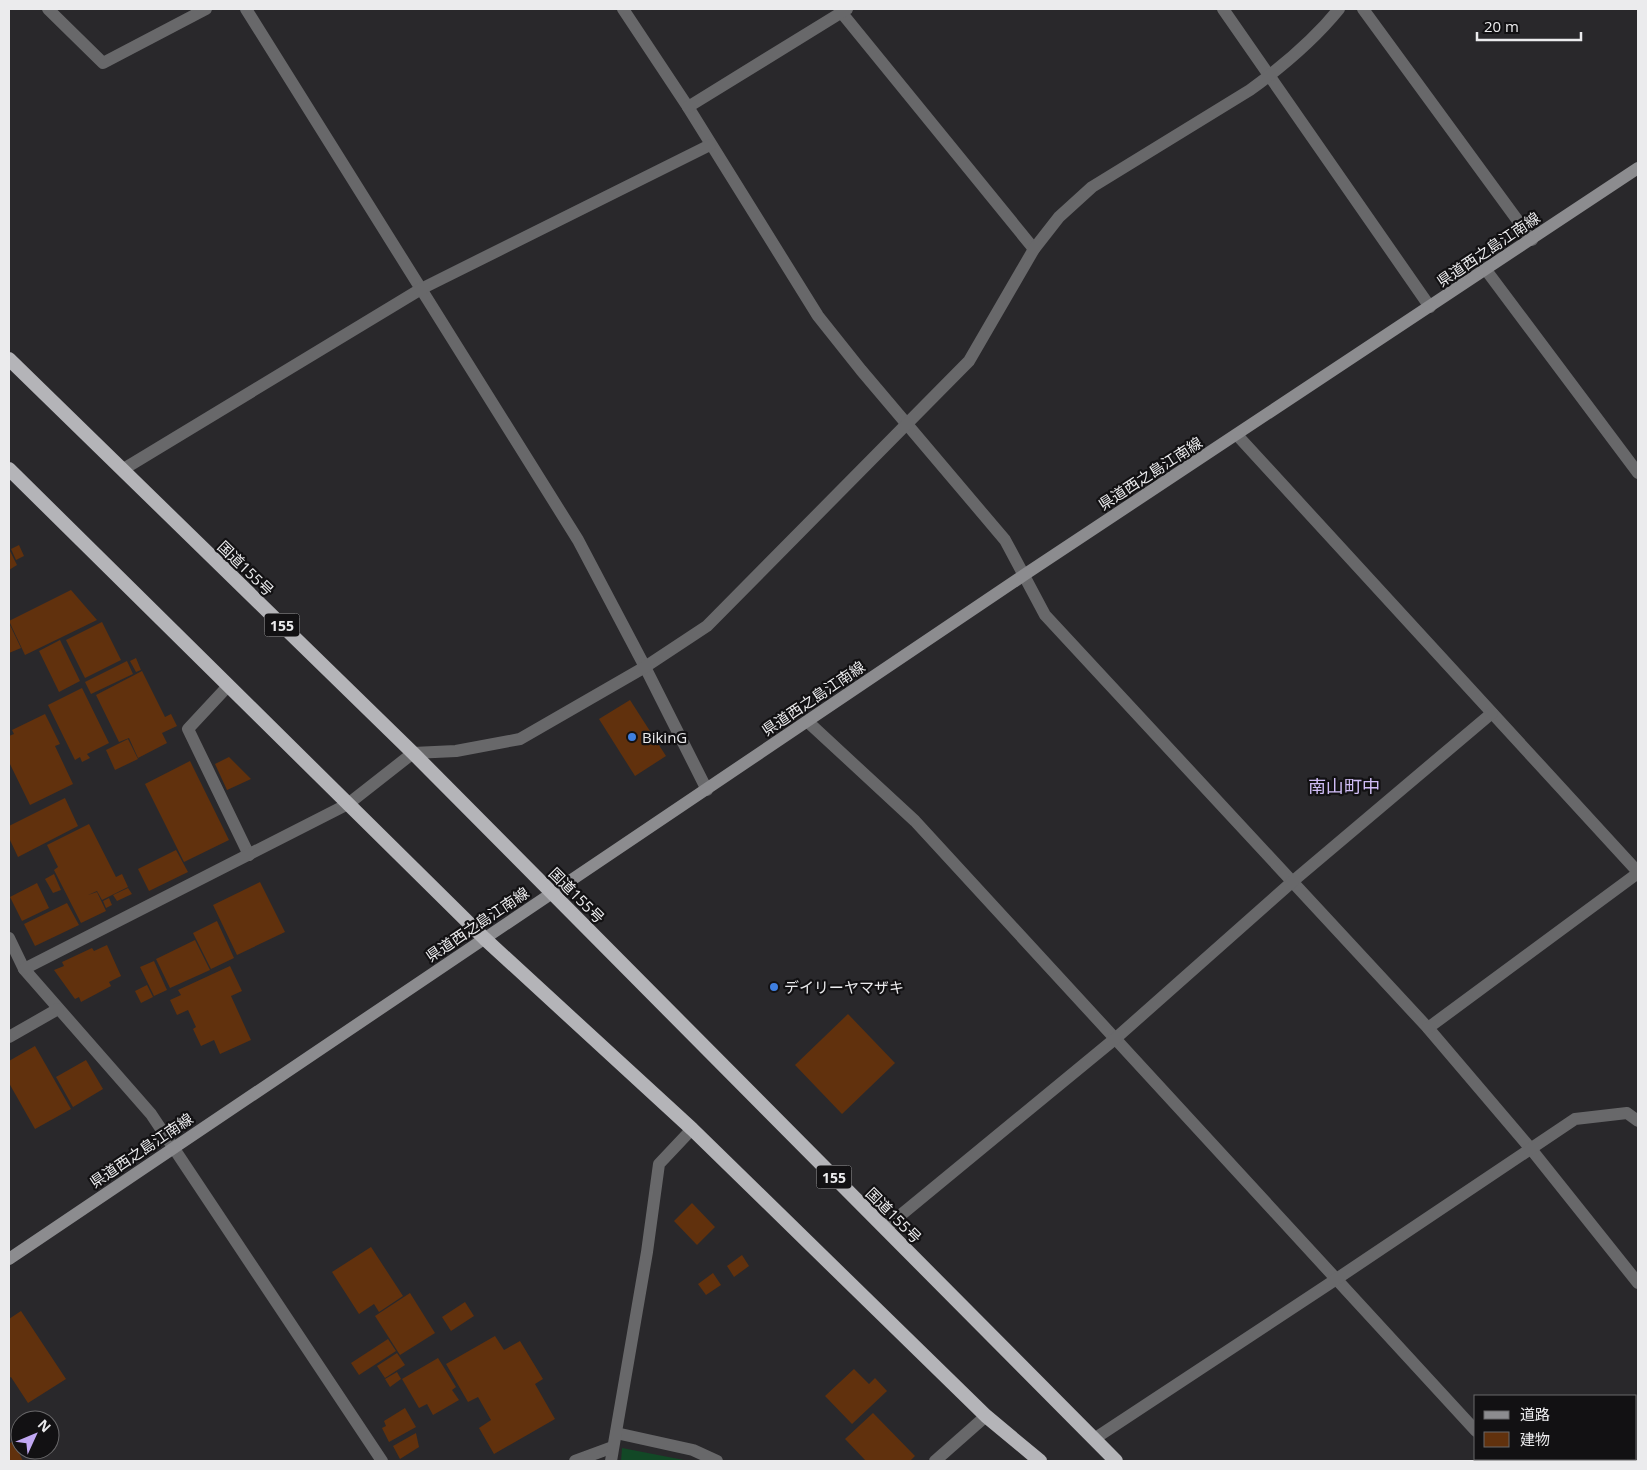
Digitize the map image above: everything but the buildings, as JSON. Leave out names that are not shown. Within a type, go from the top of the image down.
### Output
[{"type":"highway","name":"国道155号","points":[[9,359],[553,893],[1116,1461]]},
{"type":"highway","points":[[9,469],[485,939],[692,1129],[986,1416],[1040,1461]]},
{"type":"main road","name":"県道西之島江南線","points":[[9,1259],[1024,576],[1638,168]]},
{"type":"street","points":[[48,9],[103,63],[206,9]]},
{"type":"street","points":[[246,9],[578,540],[646,667],[707,790]]},
{"type":"street","points":[[623,9],[688,107],[818,316],[1005,540],[1044,615],[1428,1028],[1531,1148],[1638,1283]]},
{"type":"street","points":[[1222,9],[1430,307]]},
{"type":"street","points":[[24,969],[348,804],[413,754],[456,751],[520,739],[646,667],[707,626],[969,361],[1034,250],[1059,217],[1092,187],[1270,76],[1321,30],[1339,9]]},
{"type":"street","points":[[1364,9],[1532,240]]},
{"type":"street","points":[[688,107],[844,11],[1034,250]]},
{"type":"street","points":[[122,470],[421,289],[710,145]]},
{"type":"street","points":[[1486,270],[1638,473]]},
{"type":"street","points":[[1237,435],[1638,872],[1428,1028]]},
{"type":"street","points":[[228,686],[188,729],[248,854]]},
{"type":"street","points":[[885,1228],[1116,1038],[1292,882],[1492,713]]},
{"type":"street","points":[[808,722],[915,821],[1116,1038],[1335,1280],[1474,1429]]},
{"type":"street","points":[[9,938],[24,969],[151,1114],[382,1461]]},
{"type":"street","points":[[9,1037],[58,1008]]},
{"type":"street","points":[[1094,1438],[1335,1280],[1575,1119],[1627,1113],[1638,1121]]},
{"type":"street","points":[[611,1461],[647,1252],[659,1164],[692,1129]]},
{"type":"street","points":[[935,1461],[986,1416]]},
{"type":"street","points":[[616,1433],[693,1450],[717,1461]]},
{"type":"street","points":[[575,1461],[613,1447]]},
{"type":"green space","points":[[622,1448],[689,1461],[621,1461]]},
{"type":"place","name":"BikinG","points":[[632,737]]},
{"type":"place","name":"デイリーヤマザキ","points":[[774,987]]},
{"type":"district","name":"南山町中","points":[[1344,786]]}]
